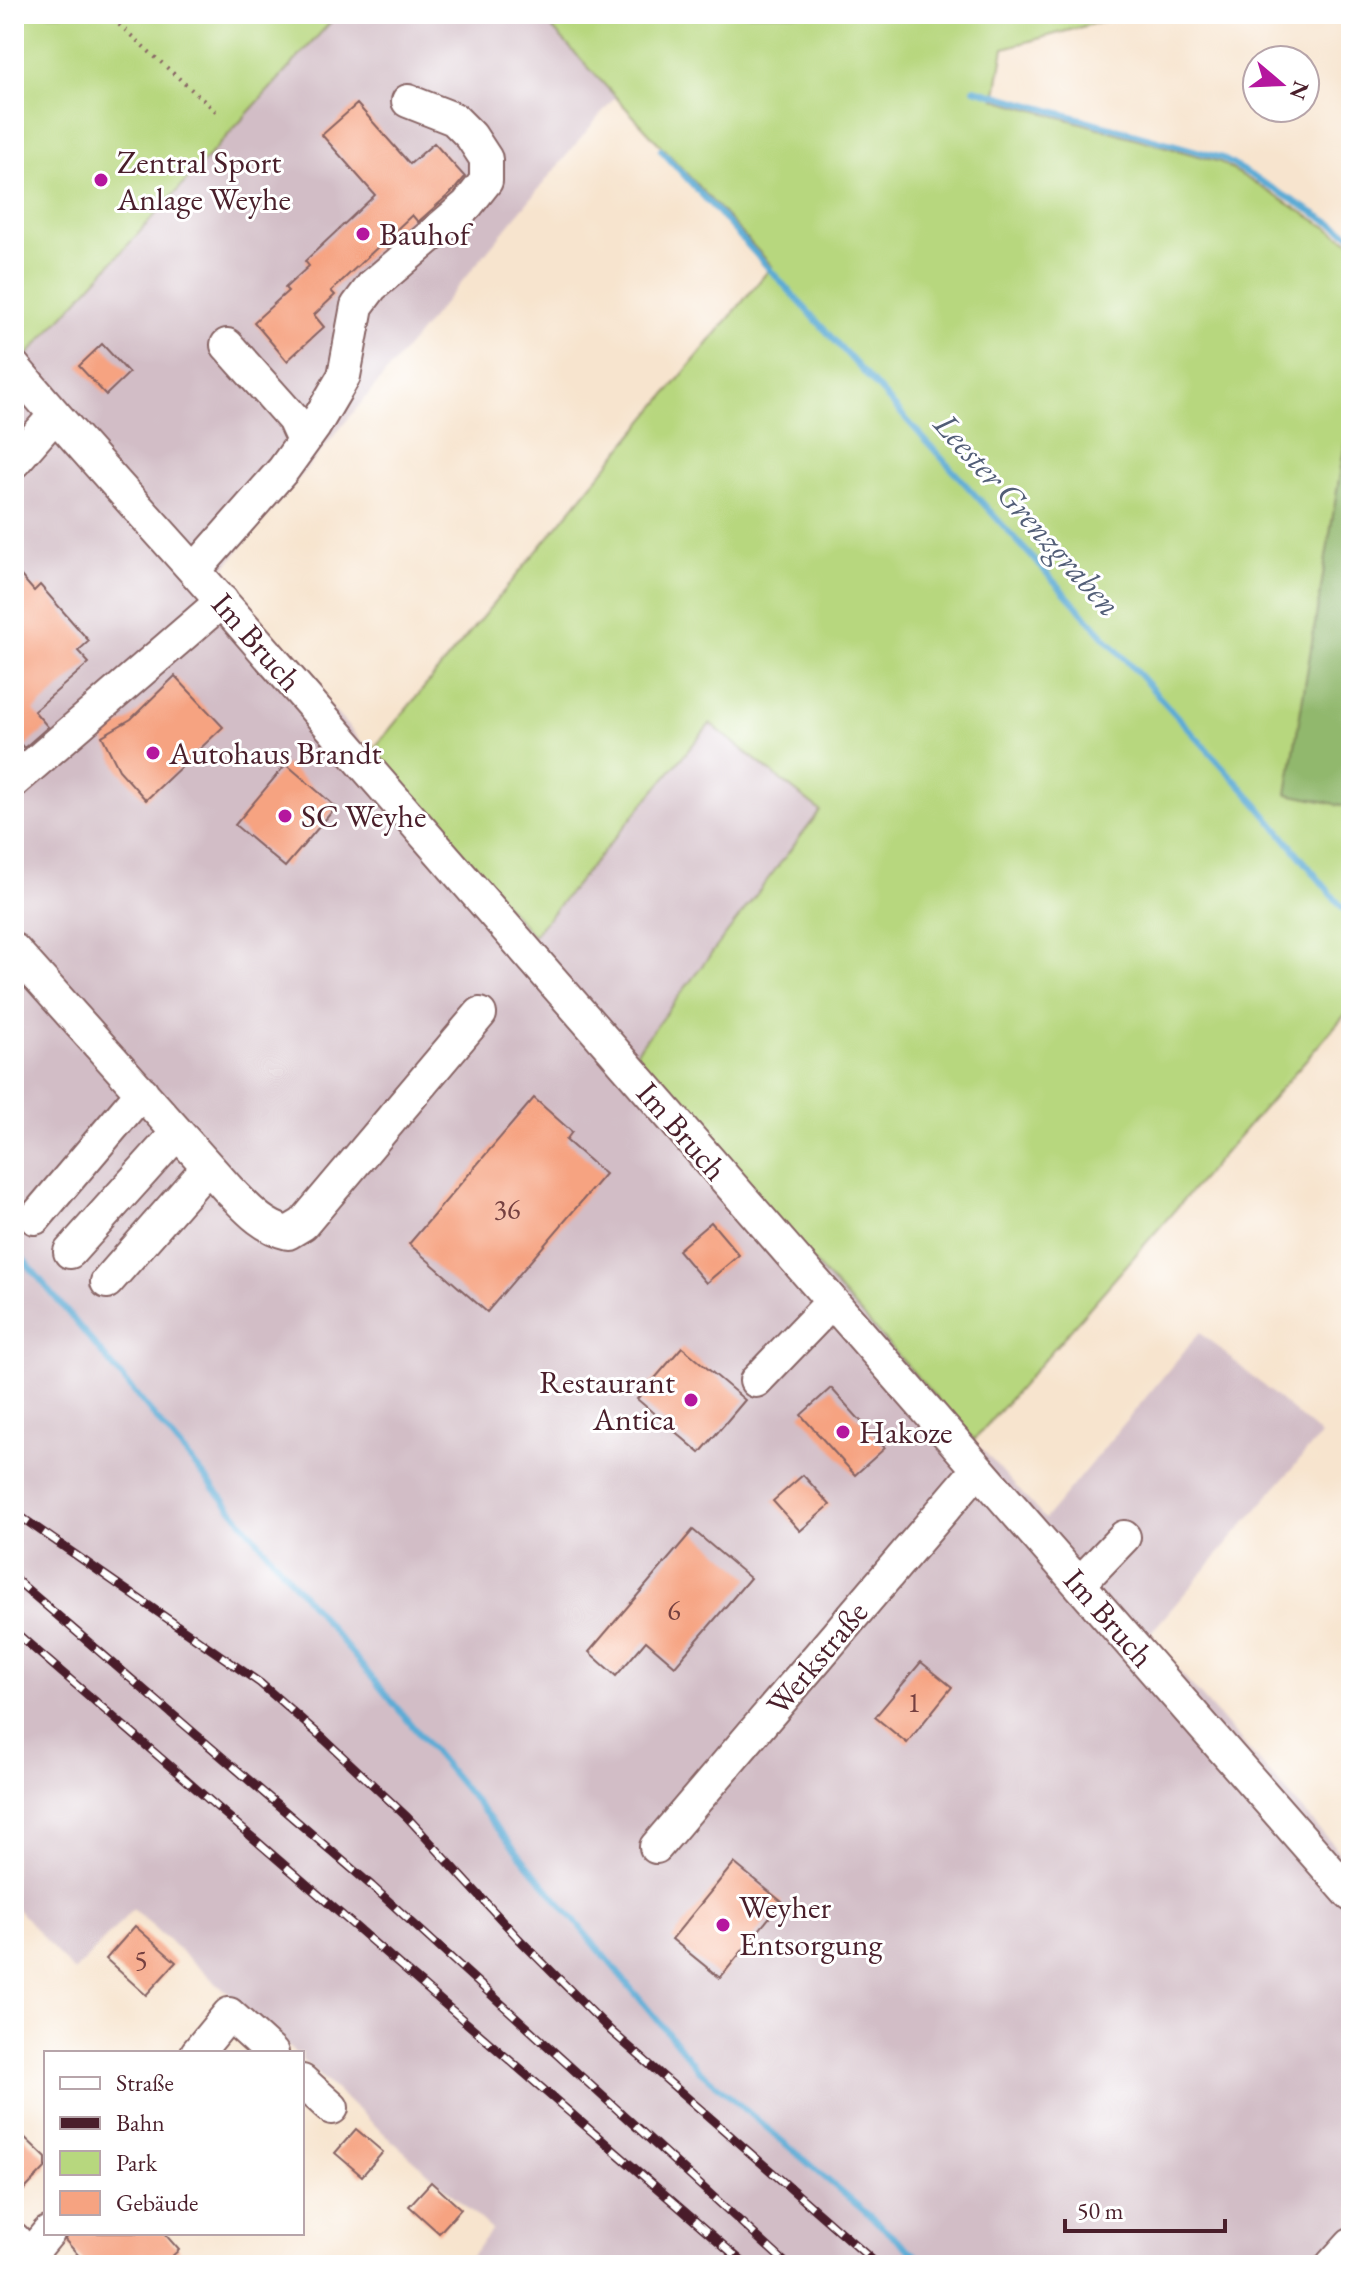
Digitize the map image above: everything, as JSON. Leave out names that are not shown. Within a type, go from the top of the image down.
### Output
[{"type":"street","points":[[195,570],[283,470],[344,376],[357,306],[372,286],[467,205],[486,181],[486,159],[471,136],[454,119],[408,101]]},
{"type":"street","points":[[227,345],[293,419],[303,441]]},
{"type":"street","name":"Im Bruch","points":[[14,367],[195,570],[1351,1895]]},
{"type":"street","points":[[14,462],[55,415]]},
{"type":"street","points":[[14,781],[222,601]]},
{"type":"street","points":[[14,950],[207,1168],[260,1220],[275,1230],[288,1233],[303,1224],[480,1014]]},
{"type":"street","points":[[35,1218],[142,1092]]},
{"type":"street","points":[[70,1252],[177,1133]]},
{"type":"street","points":[[107,1282],[207,1168]]},
{"type":"street","points":[[756,1381],[832,1302]]},
{"type":"street","name":"Werkstraße","points":[[656,1847],[978,1469]]},
{"type":"street","points":[[1079,1584],[1124,1537]]},
{"type":"street","points":[[199,2051],[229,2014],[270,2051]]},
{"type":"street","points":[[304,2083],[332,2108]]},
{"type":"street","points":[[1332,2265],[1351,2244]]},
{"type":"path","points":[[107,14],[220,115]]},
{"type":"shaded area","points":[[338,14],[539,14],[615,97],[216,578],[533,935],[710,724],[820,812],[631,1059],[1045,1519],[1200,1332],[1321,1435],[1148,1636],[1351,1865],[1351,2265],[464,2265],[492,2230],[304,2062],[304,2051],[293,2051],[133,1909],[74,1972],[14,1905],[14,345],[25,358]]},
{"type":"green space","name":"Zentral Sport Anlage Weyhe","points":[[14,14],[338,14],[25,358],[14,345]]},
{"type":"green space","points":[[539,14],[1129,14],[1004,48],[995,99],[1220,162],[1351,242],[1351,1008],[974,1440],[631,1059],[820,811],[710,724],[533,936],[371,752],[772,266]]},
{"type":"green space","points":[[1351,406],[1351,807],[1287,794]]},
{"type":"building","name":"Bauhof","points":[[357,104],[410,164],[434,143],[465,177],[418,222],[412,215],[331,291],[335,295],[314,315],[324,327],[287,361],[254,322],[288,291],[285,288],[309,266],[305,261],[375,195],[322,135]]},
{"type":"building","points":[[102,344],[129,373],[106,395],[79,366]]},
{"type":"building","points":[[14,568],[34,591],[40,585],[89,641],[78,651],[89,663],[34,711],[48,727],[24,748],[14,737]]},
{"type":"building","name":"Autohaus Brandt","points":[[175,676],[223,727],[146,800],[119,770],[102,736],[131,719]]},
{"type":"building","name":"SC Weyhe","points":[[286,764],[336,807],[285,867],[235,825]]},
{"type":"building","points":[[534,1098],[572,1132],[566,1140],[605,1174],[487,1312],[409,1244]]},
{"type":"building","points":[[711,1222],[739,1255],[706,1283],[678,1250]]},
{"type":"building","name":"Restaurant Antica","points":[[682,1347],[745,1400],[700,1453],[637,1399]]},
{"type":"building","name":"Hakoze","points":[[831,1388],[885,1448],[855,1475],[801,1415]]},
{"type":"building","points":[[803,1475],[830,1505],[800,1531],[773,1501]]},
{"type":"building","points":[[693,1530],[750,1578],[675,1666],[646,1641],[616,1676],[589,1652]]},
{"type":"building","points":[[921,1662],[952,1687],[907,1743],[875,1717]]},
{"type":"building","points":[[734,1863],[782,1902],[720,1978],[672,1939]]},
{"type":"building","points":[[135,1926],[176,1962],[146,1995],[106,1959]]},
{"type":"building","points":[[14,2127],[44,2156],[44,2169],[24,2190],[14,2181]]},
{"type":"building","points":[[356,2129],[383,2152],[362,2176],[335,2153]]},
{"type":"building","points":[[431,2182],[461,2209],[439,2233],[409,2206]]},
{"type":"building","points":[[66,2235],[166,2235],[179,2250],[162,2265],[87,2265],[65,2240]]},
{"type":"waterway","points":[[974,89],[1222,158],[1351,235]]},
{"type":"waterway","name":"Leester Grenzgraben","points":[[661,150],[1256,803],[1351,918]]},
{"type":"waterway","points":[[14,1248],[699,2070],[927,2265]]},
{"type":"railway","points":[[14,1512],[260,1683],[407,1817],[519,1939],[611,2031],[878,2265]]},
{"type":"railway","points":[[14,1578],[372,1886],[788,2265]]},
{"type":"railway","points":[[14,1631],[746,2265]]},
{"type":"place","name":"Zentral Sport Anlage Weyhe","points":[[101,180]]},
{"type":"place","name":"Bauhof","points":[[363,234]]},
{"type":"place","name":"Autohaus Brandt","points":[[153,753]]},
{"type":"place","name":"SC Weyhe","points":[[285,816]]},
{"type":"place","name":"Restaurant Antica","points":[[691,1400]]},
{"type":"place","name":"Hakoze","points":[[843,1432]]},
{"type":"place","name":"Weyher Entsorgung","points":[[723,1925]]}]
